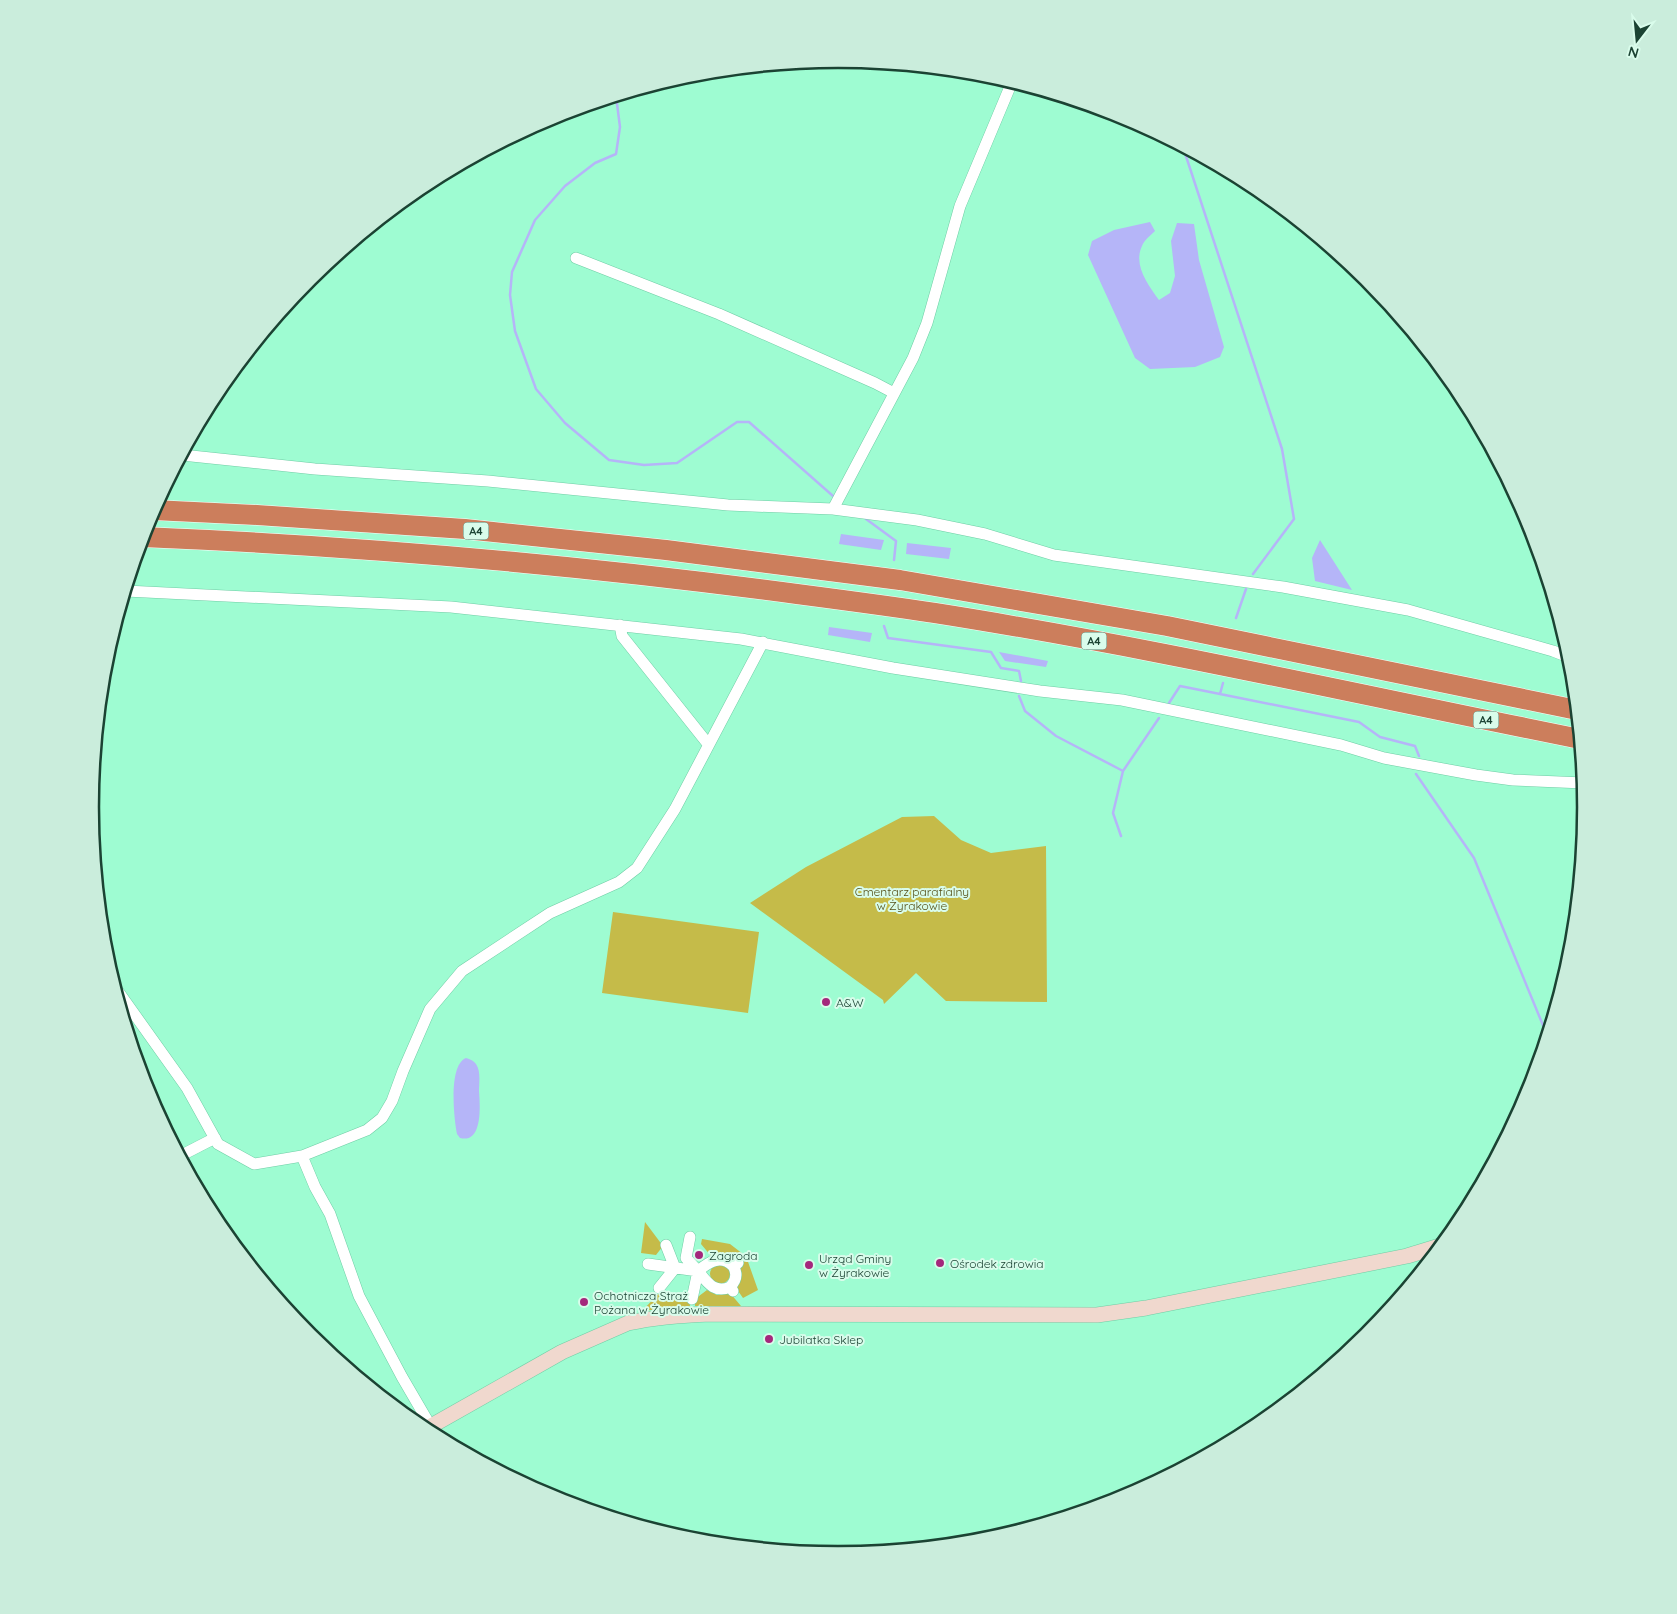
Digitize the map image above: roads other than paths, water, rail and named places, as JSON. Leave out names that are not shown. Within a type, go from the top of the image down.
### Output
[{"type":"highway","name":"A4","points":[[161,510],[465,529],[606,543],[940,586],[1158,624],[1572,709]]},
{"type":"highway","name":"A4","points":[[150,537],[455,556],[604,570],[934,613],[1136,648],[1574,738]]},
{"type":"street","points":[[833,509],[913,358],[927,323],[960,206],[1010,88]]},
{"type":"street","points":[[576,258],[719,314],[894,393]]},
{"type":"street","points":[[188,456],[315,469],[526,484],[728,505],[833,509],[917,520],[985,534],[1054,556],[1283,587],[1408,610],[1562,654]]},
{"type":"street","points":[[131,592],[451,607],[763,642],[893,668],[1040,691],[1122,700],[1341,745],[1384,758],[1476,775],[1513,780],[1577,784]]},
{"type":"street","points":[[620,625],[622,636],[708,744]]},
{"type":"street","points":[[124,999],[187,1088],[218,1144],[254,1164],[302,1156],[367,1130],[382,1118],[392,1101],[430,1010],[462,971],[550,913],[619,882],[637,868],[674,809],[763,642]]},
{"type":"street","points":[[185,1153],[215,1138]]},
{"type":"street","points":[[302,1156],[330,1214],[359,1296],[425,1420]]},
{"type":"street","points":[[690,1237],[686,1258],[698,1271],[713,1288],[720,1290],[731,1289],[735,1279],[736,1264],[720,1259],[708,1263],[698,1271],[692,1299]]},
{"type":"street","points":[[666,1245],[675,1268]]},
{"type":"street","points":[[437,1427],[562,1352],[639,1321],[672,1316],[711,1314],[1098,1315],[1146,1308],[1406,1256],[1431,1249]]},
{"type":"street","points":[[648,1264],[698,1271]]},
{"type":"street","points":[[659,1288],[675,1268]]},
{"type":"water","points":[[1150,222],[1155,231],[1143,244],[1139,260],[1150,288],[1159,300],[1170,293],[1175,276],[1171,241],[1177,223],[1194,224],[1199,260],[1224,347],[1220,357],[1195,367],[1150,369],[1135,358],[1088,255],[1092,241],[1114,230]]},
{"type":"water","points":[[841,534],[884,540],[881,550],[839,544]]},
{"type":"water","points":[[1320,540],[1352,590],[1315,581],[1312,558]]},
{"type":"water","points":[[907,543],[951,548],[949,559],[906,554]]},
{"type":"water","points":[[829,627],[872,633],[870,642],[828,635]]},
{"type":"water","points":[[999,652],[1048,661],[1046,667],[1005,661]]},
{"type":"water","points":[[466,1058],[472,1060],[479,1070],[480,1105],[478,1122],[473,1135],[467,1138],[460,1138],[457,1134],[455,1117],[454,1081],[460,1063]]},
{"type":"waterway","points":[[617,102],[620,127],[616,154],[595,163],[565,186],[535,220],[512,272],[510,295],[515,331],[536,389],[565,423],[609,460],[644,465],[677,463],[737,422],[749,422],[833,496]]},
{"type":"waterway","points":[[1186,155],[1282,449],[1294,519],[1253,574]]},
{"type":"waterway","points":[[866,519],[896,541],[894,560]]},
{"type":"waterway","points":[[1236,618],[1246,589]]},
{"type":"waterway","points":[[884,626],[888,638],[991,652],[1001,668],[1019,671],[1021,681]]},
{"type":"waterway","points":[[1169,703],[1180,686],[1220,694],[1223,683]]},
{"type":"waterway","points":[[1220,694],[1359,722],[1380,737],[1415,746],[1419,756]]},
{"type":"waterway","points":[[1019,696],[1025,711],[1056,736],[1123,771]]},
{"type":"waterway","points":[[1121,836],[1113,813],[1123,771],[1159,718]]},
{"type":"waterway","points":[[1416,774],[1474,858],[1544,1028]]},
{"type":"place","name":"A&W","points":[[826,1002]]},
{"type":"place","name":"Zagroda","points":[[699,1255]]},
{"type":"place","name":"Ośrodek zdrowia","points":[[940,1263]]},
{"type":"place","name":"Urząd Gminy w Żyrakowie","points":[[809,1265]]},
{"type":"place","name":"Ochotnicza Straż Pożana w Żyrakowie","points":[[584,1302]]},
{"type":"place","name":"Jubilatka Sklep","points":[[769,1339]]},
{"type":"park label","name":"Cmentarz parafialny w Żyrakowie","points":[[912,898]]}]
